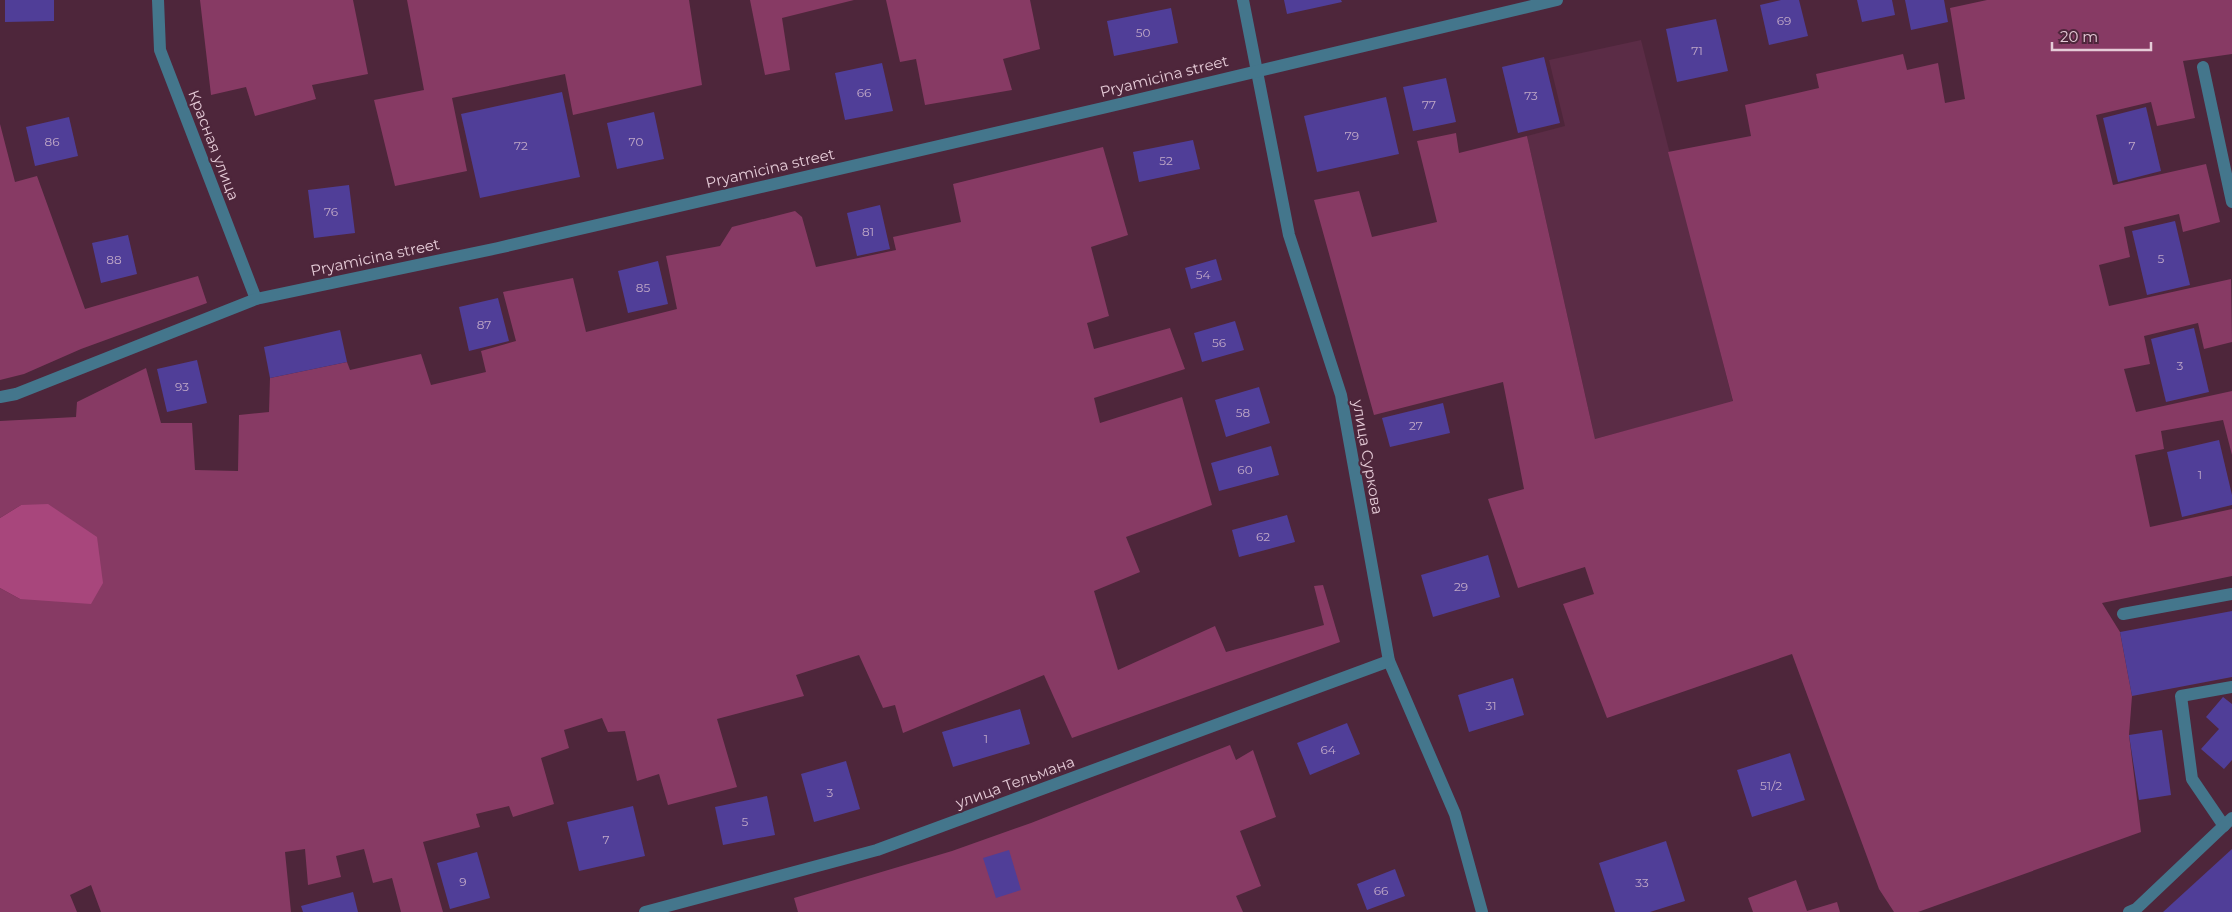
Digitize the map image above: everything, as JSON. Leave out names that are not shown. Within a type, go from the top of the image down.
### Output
[{"type":"street","name":"Красная улица","points":[[158,0],[160,50],[256,299]]},
{"type":"street","name":"улица Суркова","points":[[1244,0],[1290,235],[1341,396],[1389,661],[1455,814],[1482,912]]},
{"type":"street","name":"Pryamicina street","points":[[0,397],[16,394],[256,299],[507,245],[1097,110],[1557,0]]},
{"type":"street","points":[[2203,67],[2232,202]]},
{"type":"street","points":[[2123,614],[2232,594]]},
{"type":"street","name":"улица Тельмана","points":[[645,912],[877,850],[1389,661]]},
{"type":"street","points":[[2129,912],[2136,909],[2228,822],[2192,779],[2181,696],[2232,687]]},
{"type":"shaded area","points":[[200,0],[353,0],[368,74],[312,85],[316,99],[255,116],[246,87],[211,95]]},
{"type":"shaded area","points":[[407,0],[689,0],[702,85],[573,115],[565,74],[452,98],[467,171],[395,186],[374,100],[424,90]]},
{"type":"shaded area","points":[[750,0],[854,0],[782,18],[790,70],[765,75]]},
{"type":"shaded area","points":[[886,0],[1030,0],[1040,49],[1003,59],[1012,90],[925,105],[916,59],[900,62]]},
{"type":"shaded area","points":[[1987,0],[2232,0],[2232,54],[2183,61],[2195,118],[2157,126],[2151,102],[2096,115],[2113,185],[2206,164],[2220,222],[2183,232],[2179,214],[2124,227],[2130,257],[2099,265],[2109,306],[2231,279],[2232,342],[2204,349],[2198,323],[2144,336],[2150,364],[2124,369],[2136,412],[2232,391],[2232,455],[2223,420],[2161,431],[2164,449],[2135,455],[2150,527],[2232,509],[2232,576],[2102,603],[2120,632],[2132,696],[2129,735],[2141,832],[1918,912],[1894,912],[1879,889],[1792,654],[1607,718],[1563,604],[1594,594],[1585,567],[1518,588],[1488,499],[1524,489],[1503,382],[1374,415],[1314,200],[1359,191],[1372,237],[1437,222],[1417,141],[1456,133],[1459,153],[1527,136],[1595,439],[1733,401],[1668,152],[1751,136],[1745,105],[1819,88],[1816,74],[1903,54],[1907,70],[1938,63],[1945,103],[1965,99],[1950,8]]},
{"type":"shaded area","points":[[1641,40],[1733,402],[1595,439],[1527,136],[1565,126],[1549,60]]},
{"type":"shaded area","points":[[0,124],[15,182],[37,176],[85,309],[198,276],[207,303],[81,349],[24,374],[0,380]]},
{"type":"shaded area","points":[[1103,147],[1128,235],[1091,247],[1109,316],[1087,323],[1094,349],[1170,328],[1185,369],[1094,398],[1100,423],[1182,397],[1212,505],[1126,537],[1140,572],[1094,591],[1118,670],[1215,626],[1226,652],[1324,625],[1314,586],[1323,585],[1340,642],[1072,738],[1044,675],[903,733],[895,705],[883,708],[859,655],[796,675],[804,696],[717,719],[737,787],[668,805],[659,774],[637,781],[625,731],[608,732],[602,718],[564,730],[569,748],[541,758],[554,804],[513,817],[509,806],[476,814],[480,827],[423,842],[443,912],[401,912],[392,878],[373,883],[364,849],[336,856],[341,877],[308,885],[305,849],[285,852],[291,912],[101,912],[91,885],[70,895],[77,912],[0,912],[0,588],[20,599],[21,505],[0,518],[0,421],[76,417],[77,402],[146,368],[161,423],[192,423],[195,470],[238,471],[239,415],[269,412],[270,378],[347,362],[350,370],[421,354],[431,385],[486,372],[481,351],[516,341],[503,292],[573,278],[586,332],[677,309],[666,256],[720,246],[732,227],[795,211],[802,217],[816,267],[896,250],[893,237],[961,222],[953,184]]},
{"type":"shaded area","points":[[48,504],[97,537],[103,583],[91,604],[20,599],[0,588],[0,518],[21,505]]},
{"type":"shaded area","points":[[1230,745],[1236,760],[1253,750],[1276,817],[1240,831],[1261,886],[1236,896],[1243,912],[798,912],[794,898],[952,851],[1031,823]]},
{"type":"shaded area","points":[[1796,880],[1807,911],[1837,902],[1840,912],[1753,912],[1748,898]]},
{"type":"building","points":[[5,0],[54,0],[54,21],[5,22]]},
{"type":"building","points":[[1284,0],[1341,0],[1342,2],[1287,14]]},
{"type":"building","points":[[1781,0],[1799,0],[1808,36],[1769,45],[1760,5]]},
{"type":"building","points":[[1857,0],[1892,0],[1895,15],[1862,22]]},
{"type":"building","points":[[1905,0],[1944,0],[1948,22],[1911,30]]},
{"type":"building","points":[[1171,8],[1178,43],[1114,56],[1107,21]]},
{"type":"building","points":[[1716,19],[1728,71],[1677,82],[1666,29]]},
{"type":"building","points":[[1544,57],[1560,123],[1518,133],[1502,67]]},
{"type":"building","points":[[882,63],[893,111],[845,120],[835,73]]},
{"type":"building","points":[[1446,78],[1456,122],[1413,131],[1403,87]]},
{"type":"building","points":[[562,92],[580,177],[480,198],[461,114]]},
{"type":"building","points":[[1386,97],[1399,154],[1317,172],[1304,116]]},
{"type":"building","points":[[2146,107],[2161,171],[2118,182],[2103,118]]},
{"type":"building","points":[[654,112],[664,159],[617,169],[607,123]]},
{"type":"building","points":[[69,117],[78,156],[35,166],[26,127]]},
{"type":"building","points":[[1193,140],[1200,169],[1139,182],[1133,152]]},
{"type":"building","points":[[349,185],[355,233],[314,238],[308,190]]},
{"type":"building","points":[[880,205],[890,249],[857,256],[847,213]]},
{"type":"building","points":[[2175,221],[2190,285],[2147,295],[2132,231]]},
{"type":"building","points":[[128,235],[137,274],[101,283],[92,243]]},
{"type":"building","points":[[1216,259],[1222,280],[1191,289],[1185,268]]},
{"type":"building","points":[[658,261],[668,304],[628,313],[618,271]]},
{"type":"building","points":[[498,298],[509,341],[469,351],[459,307]]},
{"type":"building","points":[[1235,321],[1244,350],[1202,362],[1194,333]]},
{"type":"building","points":[[2194,328],[2209,392],[2166,402],[2151,339]]},
{"type":"building","points":[[340,330],[347,362],[270,378],[264,347]]},
{"type":"building","points":[[197,360],[207,403],[167,412],[157,369]]},
{"type":"building","points":[[1259,387],[1270,423],[1226,437],[1215,400]]},
{"type":"building","points":[[1443,403],[1450,433],[1390,447],[1382,418]]},
{"type":"building","points":[[2219,440],[2232,495],[2232,505],[2182,517],[2167,452]]},
{"type":"building","points":[[1271,446],[1279,475],[1219,491],[1211,463]]},
{"type":"building","points":[[1287,515],[1295,542],[1239,557],[1232,530]]},
{"type":"building","points":[[1488,555],[1500,597],[1433,617],[1421,575]]},
{"type":"building","points":[[2232,611],[2232,677],[2132,696],[2120,632]]},
{"type":"building","points":[[1513,678],[1524,715],[1469,732],[1458,695]]},
{"type":"building","points":[[2223,697],[2232,704],[2232,760],[2224,769],[2201,749],[2219,729],[2206,717]]},
{"type":"building","points":[[1020,709],[1030,744],[953,767],[942,732]]},
{"type":"building","points":[[1347,723],[1360,754],[1310,775],[1297,743]]},
{"type":"building","points":[[2162,730],[2171,795],[2139,800],[2129,735]]},
{"type":"building","points":[[1790,753],[1805,800],[1752,817],[1737,770]]},
{"type":"building","points":[[846,761],[860,809],[814,822],[801,774]]},
{"type":"building","points":[[767,796],[775,835],[723,845],[715,807]]},
{"type":"building","points":[[633,806],[645,856],[579,871],[567,822]]},
{"type":"building","points":[[1666,841],[1685,901],[1650,912],[1615,912],[1599,863]]},
{"type":"building","points":[[2232,849],[2232,912],[2163,912]]},
{"type":"building","points":[[1009,850],[1021,890],[996,898],[983,858]]},
{"type":"building","points":[[477,852],[490,898],[450,909],[437,863]]},
{"type":"building","points":[[1395,869],[1405,896],[1367,910],[1357,884]]},
{"type":"building","points":[[353,892],[358,912],[303,912],[301,906]]}]
